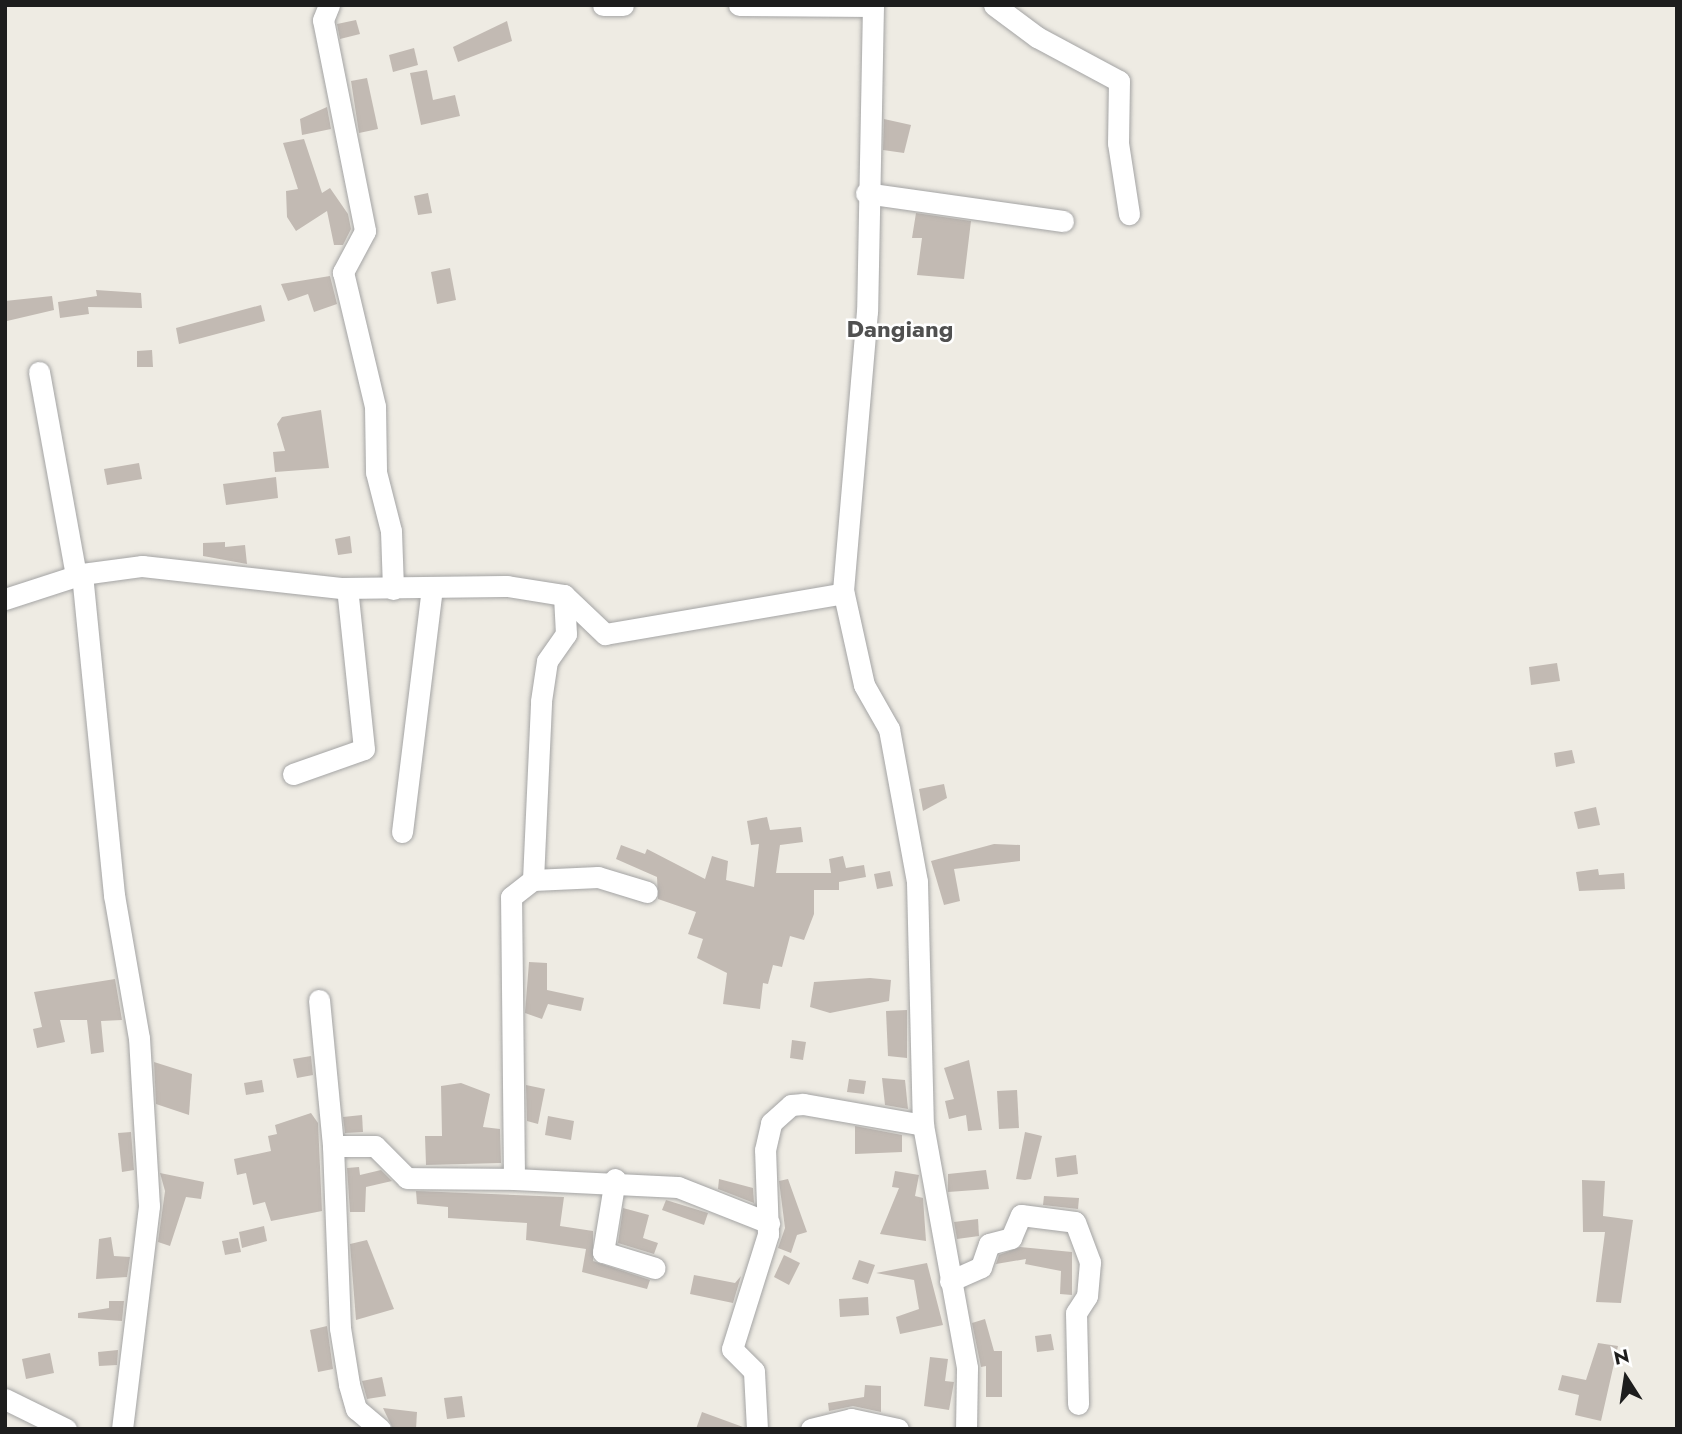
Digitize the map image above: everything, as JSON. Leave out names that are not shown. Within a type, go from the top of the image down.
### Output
[{"type":"street","points":[[329,5],[323,20],[365,231],[343,272],[375,406],[376,472],[391,531],[393,589]]},
{"type":"street","points":[[603,5],[623,5]]},
{"type":"street","points":[[740,5],[873,6],[866,193],[867,310],[844,593],[864,685],[889,729],[916,882],[923,1125],[967,1368],[966,1429]]},
{"type":"street","points":[[994,5],[1037,37],[1119,81],[1119,153],[1129,214]]},
{"type":"street","points":[[866,193],[1063,221]]},
{"type":"street","points":[[39,372],[79,575],[114,895],[139,1038],[148,1194],[122,1429]]},
{"type":"street","points":[[5,599],[79,575],[142,566],[347,588],[508,586],[564,595],[605,634],[844,593]]},
{"type":"street","points":[[293,774],[364,749],[347,588]]},
{"type":"street","points":[[402,832],[432,589]]},
{"type":"street","points":[[533,880],[541,701],[547,661],[566,634],[564,595]]},
{"type":"street","points":[[514,1179],[511,897],[533,880],[613,879],[647,892]]},
{"type":"street","points":[[319,1000],[333,1146],[339,1316],[349,1384],[356,1409],[380,1429]]},
{"type":"street","points":[[757,1429],[754,1371],[732,1349],[769,1223],[765,1137],[791,1105],[923,1125]]},
{"type":"street","points":[[333,1146],[374,1146],[407,1178],[615,1180],[688,1189],[769,1223]]},
{"type":"street","points":[[615,1180],[603,1252],[655,1268]]},
{"type":"street","points":[[950,1281],[981,1267],[989,1244],[1011,1238],[1017,1217],[1075,1222],[1090,1262],[1087,1296],[1076,1313],[1078,1404]]},
{"type":"street","points":[[5,1399],[66,1429]]},
{"type":"street","points":[[811,1429],[851,1419],[898,1429]]},
{"type":"building","points":[[356,20],[360,34],[340,39],[337,24]]},
{"type":"building","points":[[507,21],[512,41],[458,62],[453,47]]},
{"type":"building","points":[[414,48],[418,65],[393,72],[389,55]]},
{"type":"building","points":[[427,70],[433,100],[455,95],[460,116],[421,125],[410,73]]},
{"type":"building","points":[[367,78],[378,129],[359,133],[351,81]]},
{"type":"building","points":[[327,107],[331,129],[302,135],[300,119]]},
{"type":"building","points":[[884,119],[911,125],[904,153],[883,150]]},
{"type":"building","points":[[304,139],[322,193],[330,188],[348,214],[351,229],[343,245],[334,245],[327,211],[296,231],[287,217],[286,191],[298,189],[283,143]]},
{"type":"building","points":[[428,193],[432,213],[418,215],[414,196]]},
{"type":"building","points":[[916,213],[971,221],[964,279],[917,275],[922,238],[912,238]]},
{"type":"building","points":[[450,268],[456,300],[437,304],[431,272]]},
{"type":"building","points":[[330,276],[337,304],[314,312],[308,294],[288,301],[281,284]]},
{"type":"building","points":[[96,290],[141,293],[142,308],[88,307],[89,314],[60,318],[58,302],[97,296]]},
{"type":"building","points":[[52,296],[54,310],[7,321],[5,301]]},
{"type":"building","points":[[261,305],[265,321],[179,344],[176,328]]},
{"type":"building","points":[[152,350],[153,367],[137,367],[137,351]]},
{"type":"building","points":[[321,410],[329,468],[275,472],[273,452],[285,451],[277,424],[282,417]]},
{"type":"building","points":[[139,463],[142,479],[107,485],[104,469]]},
{"type":"building","points":[[276,477],[278,498],[226,505],[223,484]]},
{"type":"building","points":[[350,536],[352,553],[338,555],[335,539]]},
{"type":"building","points":[[225,542],[225,547],[245,545],[247,564],[203,556],[203,543]]},
{"type":"building","points":[[1557,663],[1560,681],[1531,685],[1529,667]]},
{"type":"building","points":[[1572,750],[1575,763],[1556,767],[1554,753]]},
{"type":"building","points":[[944,784],[947,798],[923,811],[919,789]]},
{"type":"building","points":[[1596,807],[1600,825],[1578,829],[1574,812]]},
{"type":"building","points":[[767,817],[770,830],[801,827],[803,842],[780,845],[776,873],[831,873],[829,859],[843,856],[846,868],[864,865],[866,877],[839,882],[839,890],[814,890],[814,914],[804,940],[790,936],[782,967],[773,965],[768,984],[763,983],[760,1009],[723,1004],[727,973],[697,958],[703,939],[688,934],[696,912],[658,899],[657,877],[616,859],[621,845],[645,854],[647,849],[705,879],[712,856],[728,861],[726,880],[754,887],[759,844],[751,845],[747,821]]},
{"type":"building","points":[[994,844],[1020,845],[1020,861],[954,869],[960,901],[944,905],[931,861]]},
{"type":"building","points":[[1598,869],[1599,875],[1624,873],[1625,889],[1579,891],[1576,872]]},
{"type":"building","points":[[890,871],[893,886],[877,889],[874,874]]},
{"type":"building","points":[[529,962],[547,963],[547,990],[584,998],[581,1011],[548,1004],[542,1019],[525,1013]]},
{"type":"building","points":[[870,978],[891,980],[889,1001],[830,1013],[810,1007],[814,982]]},
{"type":"building","points":[[115,979],[122,1020],[101,1021],[104,1052],[91,1054],[87,1020],[60,1020],[65,1042],[37,1048],[33,1029],[42,1027],[34,992]]},
{"type":"building","points":[[907,1010],[907,1058],[888,1056],[886,1011]]},
{"type":"building","points":[[792,1040],[806,1042],[803,1060],[790,1058]]},
{"type":"building","points":[[311,1056],[313,1075],[297,1078],[293,1059]]},
{"type":"building","points":[[969,1060],[982,1130],[968,1131],[966,1115],[949,1119],[945,1101],[954,1099],[944,1068]]},
{"type":"building","points":[[154,1062],[192,1074],[189,1115],[156,1104]]},
{"type":"building","points":[[882,1078],[905,1080],[908,1109],[885,1105]]},
{"type":"building","points":[[849,1079],[866,1081],[864,1094],[847,1092]]},
{"type":"building","points":[[262,1080],[264,1092],[246,1095],[244,1083]]},
{"type":"building","points":[[461,1083],[490,1094],[483,1127],[500,1129],[501,1163],[426,1165],[425,1136],[442,1136],[441,1086]]},
{"type":"building","points":[[526,1085],[545,1089],[538,1124],[527,1121]]},
{"type":"building","points":[[1017,1090],[1019,1128],[999,1129],[997,1091]]},
{"type":"building","points":[[311,1113],[318,1123],[322,1211],[271,1221],[265,1202],[253,1205],[246,1173],[237,1175],[234,1159],[271,1151],[268,1136],[277,1134],[275,1125]]},
{"type":"building","points":[[362,1115],[363,1132],[345,1133],[343,1117]]},
{"type":"building","points":[[548,1116],[574,1121],[571,1140],[545,1135]]},
{"type":"building","points":[[855,1126],[902,1135],[902,1152],[855,1154]]},
{"type":"building","points":[[131,1132],[134,1170],[122,1172],[118,1133]]},
{"type":"building","points":[[1025,1132],[1042,1136],[1031,1179],[1025,1180],[1016,1179]]},
{"type":"building","points":[[1076,1155],[1078,1174],[1057,1177],[1055,1158]]},
{"type":"building","points":[[359,1167],[360,1175],[381,1170],[392,1181],[366,1187],[365,1212],[350,1212],[347,1168]]},
{"type":"building","points":[[986,1170],[989,1189],[948,1192],[948,1174]]},
{"type":"building","points":[[895,1171],[919,1175],[915,1196],[923,1198],[926,1241],[880,1234],[899,1188],[892,1187]]},
{"type":"building","points":[[160,1173],[204,1182],[201,1199],[186,1197],[170,1246],[158,1242],[165,1191]]},
{"type":"building","points":[[719,1179],[753,1188],[754,1203],[718,1189]]},
{"type":"building","points":[[788,1179],[807,1232],[797,1235],[791,1253],[778,1248],[785,1228],[779,1181]]},
{"type":"building","points":[[1582,1180],[1605,1181],[1603,1216],[1633,1220],[1621,1303],[1596,1302],[1605,1232],[1583,1232]]},
{"type":"building","points":[[416,1191],[564,1197],[560,1226],[593,1231],[593,1261],[650,1280],[647,1289],[582,1272],[586,1249],[526,1240],[527,1223],[448,1218],[448,1207],[417,1204]]},
{"type":"building","points":[[1044,1196],[1079,1198],[1078,1209],[1043,1205]]},
{"type":"building","points":[[666,1200],[708,1213],[704,1225],[662,1210]]},
{"type":"building","points":[[623,1208],[649,1215],[643,1238],[658,1243],[654,1254],[618,1243]]},
{"type":"building","points":[[978,1219],[979,1236],[957,1239],[954,1222]]},
{"type":"building","points":[[264,1226],[267,1241],[242,1248],[239,1232]]},
{"type":"building","points":[[111,1237],[114,1256],[130,1257],[127,1277],[96,1279],[99,1239]]},
{"type":"building","points":[[238,1238],[241,1252],[225,1255],[222,1241]]},
{"type":"building","points":[[367,1240],[394,1309],[356,1320],[350,1244]]},
{"type":"building","points":[[1020,1247],[1072,1252],[1072,1295],[1060,1294],[1061,1271],[1025,1264],[1026,1259],[996,1264],[999,1255]]},
{"type":"building","points":[[784,1255],[800,1263],[789,1285],[774,1277]]},
{"type":"building","points":[[859,1260],[875,1265],[868,1284],[852,1279]]},
{"type":"building","points":[[927,1263],[943,1325],[900,1334],[896,1317],[919,1309],[914,1280],[876,1273]]},
{"type":"building","points":[[694,1275],[735,1283],[741,1276],[733,1303],[690,1294]]},
{"type":"building","points":[[868,1297],[869,1315],[840,1317],[839,1299]]},
{"type":"building","points":[[109,1301],[124,1301],[122,1321],[78,1318],[78,1313],[109,1308]]},
{"type":"building","points":[[985,1319],[994,1351],[1002,1351],[1002,1397],[986,1397],[986,1366],[981,1367],[972,1323]]},
{"type":"building","points":[[327,1326],[333,1369],[318,1372],[310,1330]]},
{"type":"building","points":[[1051,1334],[1054,1350],[1037,1352],[1035,1336]]},
{"type":"building","points":[[1598,1343],[1618,1346],[1601,1421],[1575,1415],[1579,1395],[1558,1390],[1562,1375],[1586,1380]]},
{"type":"building","points":[[118,1350],[117,1365],[99,1366],[98,1352]]},
{"type":"building","points":[[50,1353],[54,1373],[26,1379],[22,1359]]},
{"type":"building","points":[[930,1357],[948,1359],[945,1381],[954,1382],[949,1410],[924,1406]]},
{"type":"building","points":[[382,1377],[386,1396],[367,1399],[362,1381]]},
{"type":"building","points":[[865,1385],[881,1386],[881,1412],[853,1406],[829,1411],[828,1403],[864,1397]]},
{"type":"building","points":[[462,1396],[465,1417],[447,1419],[444,1398]]},
{"type":"building","points":[[383,1408],[417,1412],[416,1429],[393,1429]]},
{"type":"building","points":[[702,1412],[743,1427],[743,1429],[696,1429]]},
{"type":"district","name":"Dangiang","points":[[900,329]]}]
